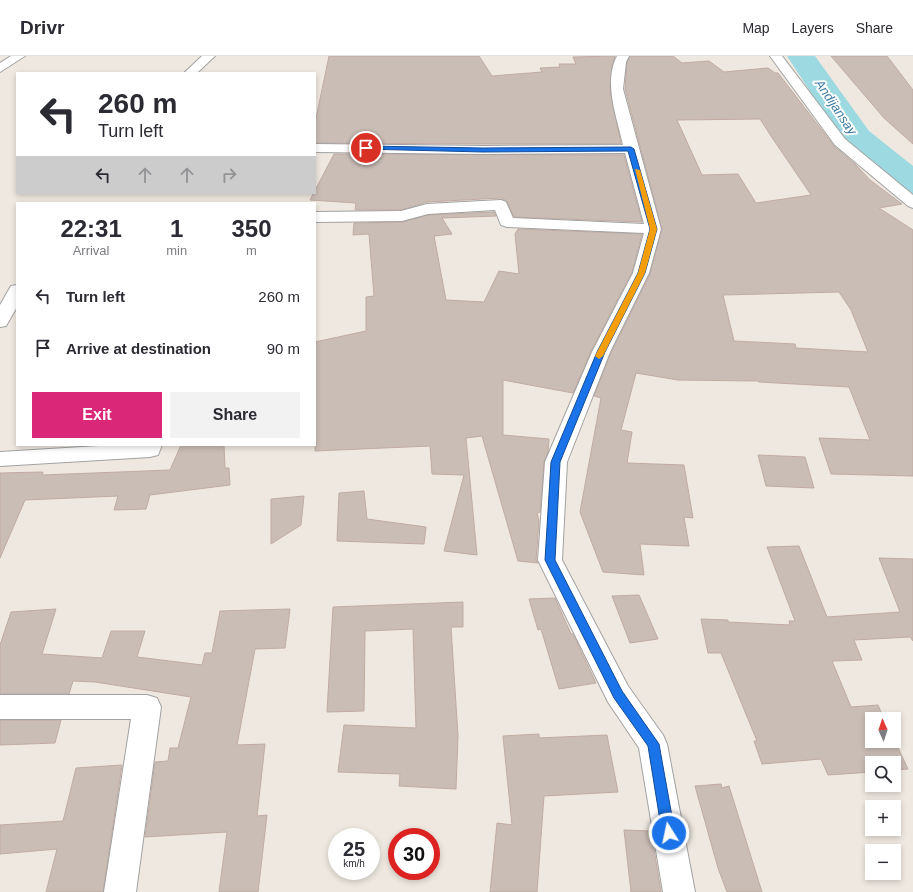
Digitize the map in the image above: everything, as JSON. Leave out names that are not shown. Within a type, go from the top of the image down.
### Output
[{"type":"street","points":[[0,68],[19,56]]},
{"type":"street","points":[[191,72],[209,56]]},
{"type":"street","points":[[623,56],[620,62],[617,89],[631,149],[653,229],[641,273],[601,352],[556,462],[550,560],[618,694],[653,744],[679,892]]},
{"type":"street","points":[[776,56],[840,142],[913,203]]},
{"type":"street","points":[[316,148],[483,150],[631,149]]},
{"type":"street","points":[[316,217],[402,216],[427,209],[501,205],[507,222],[653,229]]},
{"type":"street","points":[[0,322],[16,292]]},
{"type":"street","points":[[0,459],[150,450],[151,446]]},
{"type":"street","points":[[0,707],[147,707],[120,892]]},
{"type":"building","points":[[329,56],[479,56],[492,76],[542,72],[540,68],[560,67],[559,64],[576,64],[573,57],[615,56],[612,66],[610,89],[621,144],[316,143],[316,118]]},
{"type":"building","points":[[630,56],[673,56],[682,63],[709,61],[724,72],[768,68],[775,73],[778,73],[834,146],[855,164],[870,180],[902,204],[879,208],[913,230],[913,476],[831,474],[819,438],[870,440],[849,387],[758,381],[678,380],[636,373],[621,430],[632,432],[627,463],[684,465],[693,518],[684,517],[689,546],[640,544],[644,575],[603,572],[580,512],[601,398],[594,396],[611,353],[650,274],[662,229],[625,89],[627,62]],"holes":[[[760,119],[771,136],[811,195],[756,203],[738,174],[702,175],[677,120]],[[839,292],[851,310],[868,352],[796,348],[795,344],[734,341],[723,295]]]},
{"type":"building","points":[[831,56],[887,56],[913,90],[913,144],[884,118]]},
{"type":"building","points":[[334,154],[624,155],[642,222],[514,217],[507,201],[501,198],[427,202],[401,210],[355,210],[356,203],[310,200],[313,194],[316,194],[316,188]]},
{"type":"building","points":[[494,212],[496,216],[442,218],[452,234],[434,236],[446,300],[484,302],[499,271],[519,274],[515,234],[518,229],[642,234],[632,272],[591,351],[573,393],[503,380],[503,435],[549,439],[548,452],[544,462],[540,512],[537,513],[539,521],[536,560],[538,563],[518,561],[482,436],[466,438],[477,555],[444,551],[464,475],[432,474],[430,446],[315,451],[316,342],[366,331],[366,297],[374,296],[369,234],[353,235],[354,223],[402,222],[428,215]]},
{"type":"building","points":[[181,446],[224,446],[225,468],[229,468],[230,485],[150,495],[146,509],[114,510],[118,496],[25,500],[0,558],[0,473],[43,472],[42,475],[170,470]]},
{"type":"building","points":[[758,455],[805,457],[814,488],[766,486]]},
{"type":"building","points":[[364,491],[367,519],[426,527],[424,544],[337,541],[339,493]]},
{"type":"building","points":[[304,496],[301,525],[271,544],[271,499]]},
{"type":"building","points":[[799,546],[827,617],[900,612],[879,558],[913,559],[913,641],[910,637],[854,640],[862,660],[832,661],[851,707],[878,705],[881,712],[865,712],[865,748],[898,748],[908,769],[901,770],[901,756],[865,756],[865,772],[828,775],[821,759],[762,764],[754,741],[757,741],[721,653],[708,653],[701,619],[790,625],[789,621],[795,621],[767,547]]},
{"type":"building","points":[[639,595],[658,639],[630,643],[612,596]]},
{"type":"building","points":[[555,598],[571,634],[573,634],[596,683],[559,689],[541,629],[538,630],[529,599]]},
{"type":"building","points":[[463,602],[463,627],[451,627],[458,736],[456,789],[399,786],[400,774],[338,772],[344,725],[416,728],[413,629],[365,631],[364,711],[327,712],[333,607]]},
{"type":"building","points":[[56,609],[42,654],[102,658],[111,631],[145,631],[137,657],[202,665],[205,653],[212,653],[220,611],[290,609],[285,648],[255,649],[237,745],[265,744],[257,816],[267,815],[258,892],[219,892],[227,832],[145,837],[155,762],[168,761],[170,748],[178,748],[191,697],[95,682],[73,681],[69,694],[0,694],[0,645],[11,612]]},
{"type":"building","points":[[0,720],[61,720],[55,743],[0,745]]},
{"type":"building","points":[[539,734],[539,738],[607,735],[618,792],[544,796],[537,892],[490,892],[497,823],[512,825],[503,736]]},
{"type":"building","points":[[122,765],[103,892],[46,892],[57,849],[0,854],[0,825],[63,821],[76,768]]},
{"type":"building","points":[[721,784],[722,788],[729,786],[762,892],[727,892],[718,868],[695,786]]},
{"type":"building","points":[[624,830],[651,831],[661,892],[631,892]]},
{"type":"waterway","name":"Andijansay","points":[[801,56],[857,138],[913,184]]},
{"type":"slow traffic","points":[[599,356],[641,273],[653,229],[637,170]]},
{"type":"route","points":[[366,148],[483,150],[631,149],[653,229],[641,273],[601,352],[556,462],[550,560],[618,694],[653,744],[669,833]]}]
